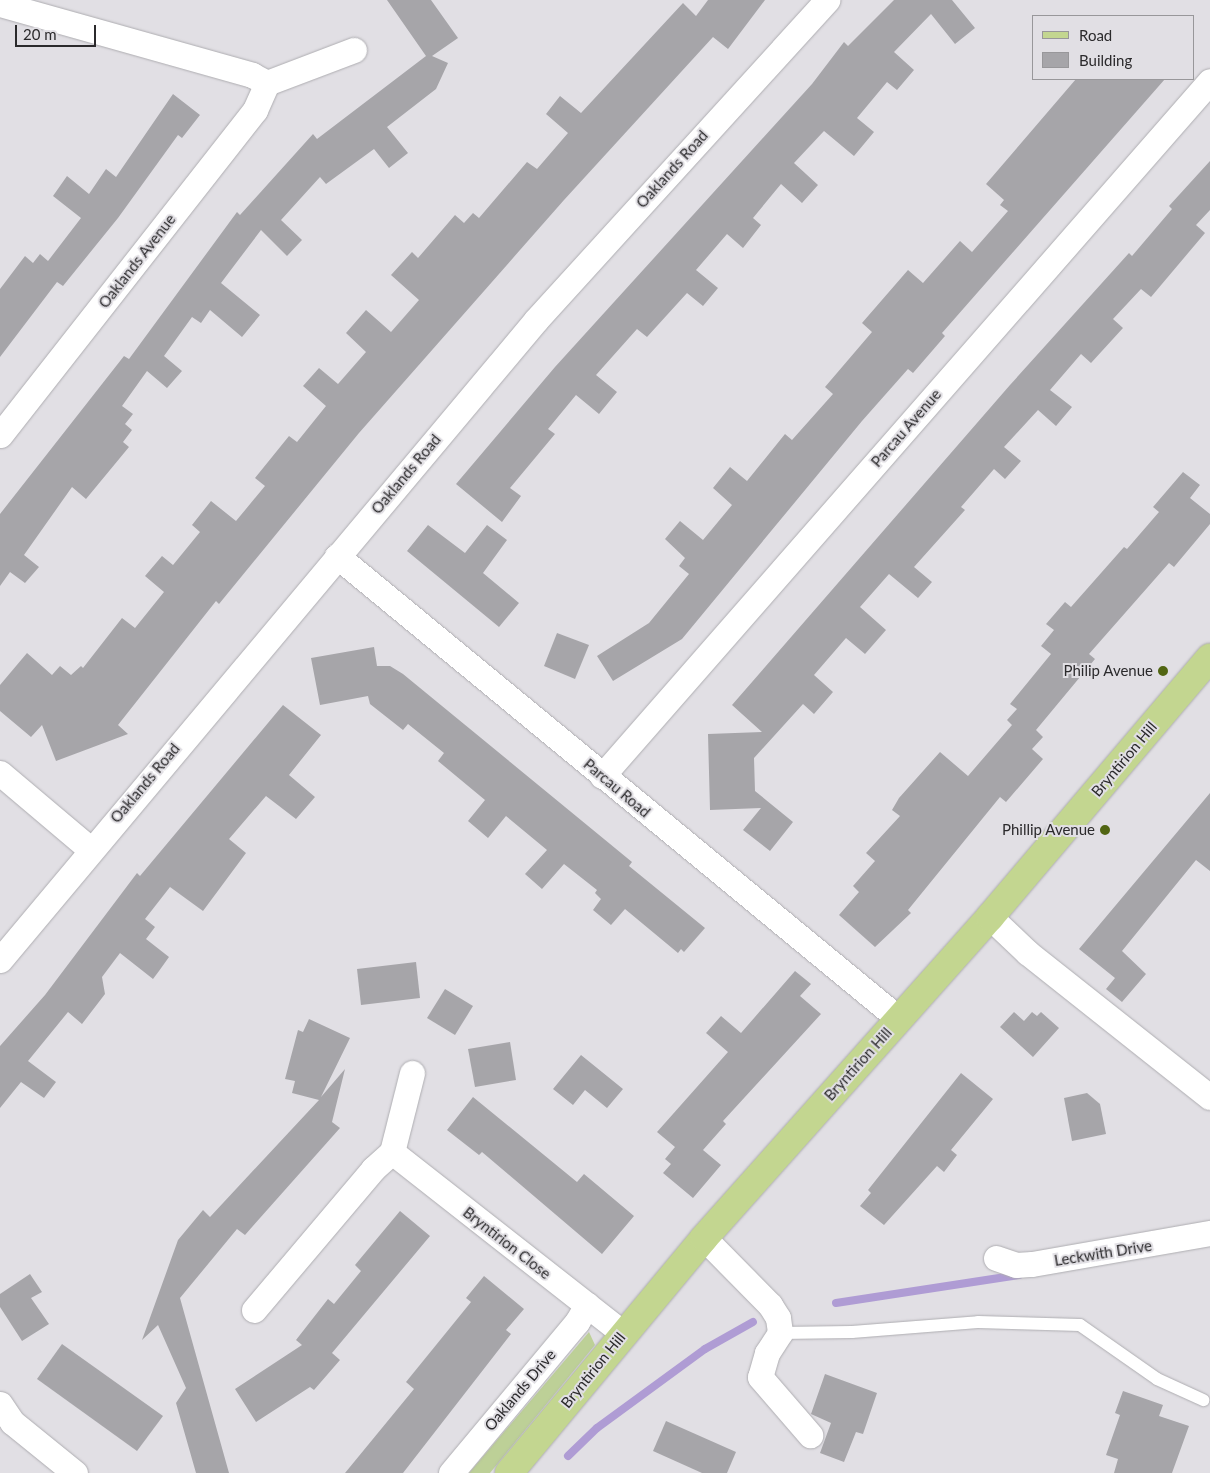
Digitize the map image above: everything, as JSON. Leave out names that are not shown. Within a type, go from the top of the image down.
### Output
[{"type":"main road","name":"Bryntirion Hill","points":[[509,1473],[623,1333],[704,1238],[990,917],[1210,658]]},
{"type":"street","name":"Oaklands Road","points":[[0,960],[90,849],[536,320],[827,0]]},
{"type":"street","points":[[0,4],[252,75],[268,83],[354,50]]},
{"type":"street","name":"Parcau Avenue","points":[[602,776],[1210,81]]},
{"type":"street","name":"Oaklands Avenue","points":[[0,435],[255,110],[268,83]]},
{"type":"street","name":"Parcau Road","points":[[337,556],[899,1019]]},
{"type":"street","points":[[0,773],[90,849]]},
{"type":"street","points":[[990,917],[1028,953],[1210,1097]]},
{"type":"street","points":[[254,1310],[372,1169],[392,1152],[412,1073]]},
{"type":"street","name":"Bryntirion Close","points":[[392,1152],[623,1333]]},
{"type":"street","name":"Leckwith Drive","points":[[996,1258],[1016,1265],[1032,1264],[1210,1233]]},
{"type":"street","points":[[704,1238],[770,1305],[780,1333],[767,1353],[760,1377],[810,1434]]},
{"type":"street","name":"Oaklands Drive","points":[[451,1473],[577,1322],[586,1305]]},
{"type":"street","points":[[0,1404],[24,1433],[75,1473]]},
{"type":"lane","points":[[780,1333],[852,1332],[978,1322],[1080,1325],[1157,1379],[1203,1400]]},
{"type":"green space","points":[[589,1332],[595,1345],[490,1473],[469,1473]]},
{"type":"building","points":[[387,0],[431,0],[458,38],[432,56],[448,63],[436,89],[387,127],[408,153],[389,168],[374,149],[326,184],[320,177],[281,220],[302,240],[287,256],[261,230],[221,283],[260,315],[242,337],[210,310],[201,323],[192,317],[164,356],[182,371],[167,388],[147,371],[122,406],[133,414],[125,424],[132,430],[123,442],[129,447],[86,499],[72,487],[24,555],[39,567],[25,583],[10,572],[0,586],[0,514],[124,356],[129,359],[237,212],[240,215],[313,134],[317,139],[426,56]]},
{"type":"building","points":[[708,0],[765,0],[728,49],[713,37],[564,200],[359,433],[219,604],[216,601],[118,725],[128,734],[56,761],[42,725],[31,737],[0,711],[0,685],[27,653],[52,675],[60,666],[71,675],[81,666],[83,668],[122,618],[135,628],[164,592],[145,576],[162,556],[173,565],[200,532],[192,525],[211,501],[236,521],[265,486],[255,478],[289,436],[297,442],[326,406],[303,386],[319,368],[338,384],[366,352],[346,333],[366,310],[391,332],[419,300],[391,275],[412,252],[418,258],[455,215],[464,223],[473,213],[479,218],[527,162],[537,169],[568,133],[546,114],[560,96],[581,113],[683,3],[696,16]]},
{"type":"building","points":[[894,0],[952,0],[975,28],[955,44],[931,14],[894,52],[914,70],[897,90],[887,82],[857,118],[874,132],[854,156],[824,131],[794,163],[818,185],[802,203],[781,184],[753,218],[761,225],[743,248],[727,234],[696,270],[718,288],[703,306],[687,293],[647,337],[637,329],[596,375],[617,392],[599,414],[576,395],[548,429],[555,434],[510,488],[521,496],[502,522],[456,484],[555,367],[812,84],[844,42],[848,46]]},
{"type":"building","points":[[1075,80],[1164,80],[942,333],[945,336],[913,373],[908,369],[862,421],[682,639],[613,681],[597,656],[649,623],[689,574],[679,566],[685,558],[665,539],[680,521],[703,540],[732,505],[713,488],[730,467],[747,481],[785,434],[792,440],[833,394],[825,387],[872,332],[862,323],[908,270],[923,283],[960,241],[972,252],[1008,211],[1000,205],[1004,200],[986,184]]},
{"type":"building","points":[[173,94],[200,115],[182,138],[178,135],[118,218],[63,286],[57,282],[0,357],[0,289],[25,256],[33,263],[40,254],[48,261],[81,218],[53,196],[67,176],[89,194],[106,169],[116,177]]},
{"type":"building","points":[[1210,161],[1210,210],[1196,225],[1205,233],[1151,297],[1141,289],[1113,319],[1123,328],[1091,363],[1081,354],[1050,390],[1072,407],[1056,426],[1038,410],[1004,447],[1021,461],[1005,479],[994,469],[961,507],[965,510],[914,567],[932,582],[918,598],[889,574],[860,607],[886,630],[865,654],[846,638],[814,675],[833,692],[814,714],[803,704],[754,758],[755,791],[793,822],[770,851],[743,830],[761,808],[710,810],[708,734],[762,732],[732,705],[1010,385],[1129,253],[1132,256],[1172,209],[1169,206]]},
{"type":"building","points":[[1183,472],[1200,485],[1190,498],[1210,514],[1210,524],[1174,567],[1169,563],[1089,654],[1095,659],[1036,730],[1043,737],[1032,749],[1043,759],[1006,802],[1000,797],[908,910],[911,913],[875,947],[839,915],[859,892],[853,886],[875,861],[866,853],[900,816],[892,810],[899,798],[940,752],[968,776],[1012,725],[1007,720],[1017,709],[1010,704],[1051,654],[1041,646],[1054,630],[1046,624],[1065,602],[1071,607],[1124,547],[1127,549],[1159,512],[1153,507]]},
{"type":"building","points":[[428,525],[465,553],[487,525],[507,540],[483,573],[519,603],[499,627],[407,551]]},
{"type":"building","points":[[557,633],[589,645],[575,679],[544,666]]},
{"type":"building","points":[[374,647],[377,666],[390,666],[403,674],[632,862],[629,866],[705,928],[684,952],[681,949],[678,953],[625,909],[611,925],[593,910],[601,899],[595,893],[597,890],[564,864],[542,889],[525,874],[547,850],[506,816],[488,838],[468,821],[485,800],[438,761],[444,753],[408,724],[403,730],[370,704],[368,696],[320,705],[311,658]]},
{"type":"building","points":[[283,705],[321,735],[289,775],[315,797],[296,819],[266,796],[229,839],[246,853],[203,911],[170,887],[145,919],[155,927],[146,939],[169,957],[153,979],[120,953],[102,977],[105,994],[82,1024],[68,1012],[28,1061],[56,1082],[44,1098],[21,1082],[0,1108],[0,1046],[45,995],[137,873],[140,876]]},
{"type":"building","points":[[1210,793],[1210,871],[1196,860],[1122,951],[1146,974],[1122,1002],[1106,989],[1115,978],[1079,949]]},
{"type":"building","points":[[416,962],[420,998],[361,1005],[357,969]]},
{"type":"building","points":[[795,971],[811,984],[800,996],[821,1014],[723,1121],[726,1124],[703,1150],[721,1165],[693,1198],[663,1173],[671,1164],[665,1159],[675,1147],[657,1132],[728,1052],[706,1033],[721,1016],[741,1033]]},
{"type":"building","points":[[445,989],[473,1006],[455,1035],[427,1018]]},
{"type":"building","points":[[1014,1012],[1024,1021],[1032,1012],[1037,1016],[1041,1012],[1059,1028],[1033,1057],[1000,1027]]},
{"type":"building","points":[[309,1019],[350,1038],[321,1097],[345,1069],[332,1122],[340,1128],[245,1235],[237,1229],[180,1298],[229,1473],[196,1473],[176,1403],[186,1388],[158,1325],[142,1340],[178,1240],[203,1210],[210,1217],[319,1100],[292,1093],[295,1081],[285,1079],[298,1030],[303,1032]]},
{"type":"building","points":[[510,1042],[516,1080],[475,1087],[468,1049]]},
{"type":"building","points":[[581,1055],[623,1089],[607,1108],[585,1090],[573,1105],[553,1089]]},
{"type":"building","points":[[961,1073],[993,1099],[951,1150],[957,1155],[944,1172],[937,1166],[884,1225],[860,1206],[871,1193],[868,1190]]},
{"type":"building","points":[[1087,1093],[1100,1104],[1106,1134],[1072,1141],[1064,1098]]},
{"type":"building","points":[[473,1097],[577,1182],[584,1174],[634,1216],[602,1254],[482,1152],[479,1155],[447,1130]]},
{"type":"building","points":[[400,1211],[430,1236],[332,1353],[340,1360],[314,1390],[310,1387],[256,1422],[235,1389],[302,1345],[296,1340],[328,1299],[334,1304],[361,1271],[355,1265]]},
{"type":"building","points":[[30,1274],[42,1292],[31,1298],[49,1324],[22,1341],[0,1307],[0,1294]]},
{"type":"building","points":[[484,1276],[524,1309],[506,1330],[511,1334],[403,1473],[345,1473],[414,1389],[406,1382],[471,1302],[466,1298]]},
{"type":"building","points":[[62,1344],[163,1416],[137,1451],[37,1379]]},
{"type":"building","points":[[825,1374],[877,1393],[863,1434],[856,1432],[844,1462],[820,1453],[831,1423],[811,1414]]},
{"type":"building","points":[[1123,1391],[1163,1405],[1159,1416],[1189,1426],[1172,1473],[1114,1473],[1118,1459],[1106,1455],[1120,1415],[1115,1413]]},
{"type":"building","points":[[666,1421],[736,1452],[727,1473],[702,1473],[653,1451]]},
{"type":"waterway","points":[[836,1303],[1019,1275]]},
{"type":"waterway","points":[[568,1456],[597,1428],[705,1349],[753,1322]]},
{"type":"place","name":"Philip Avenue","points":[[1163,671]]},
{"type":"place","name":"Phillip Avenue","points":[[1105,830]]}]
